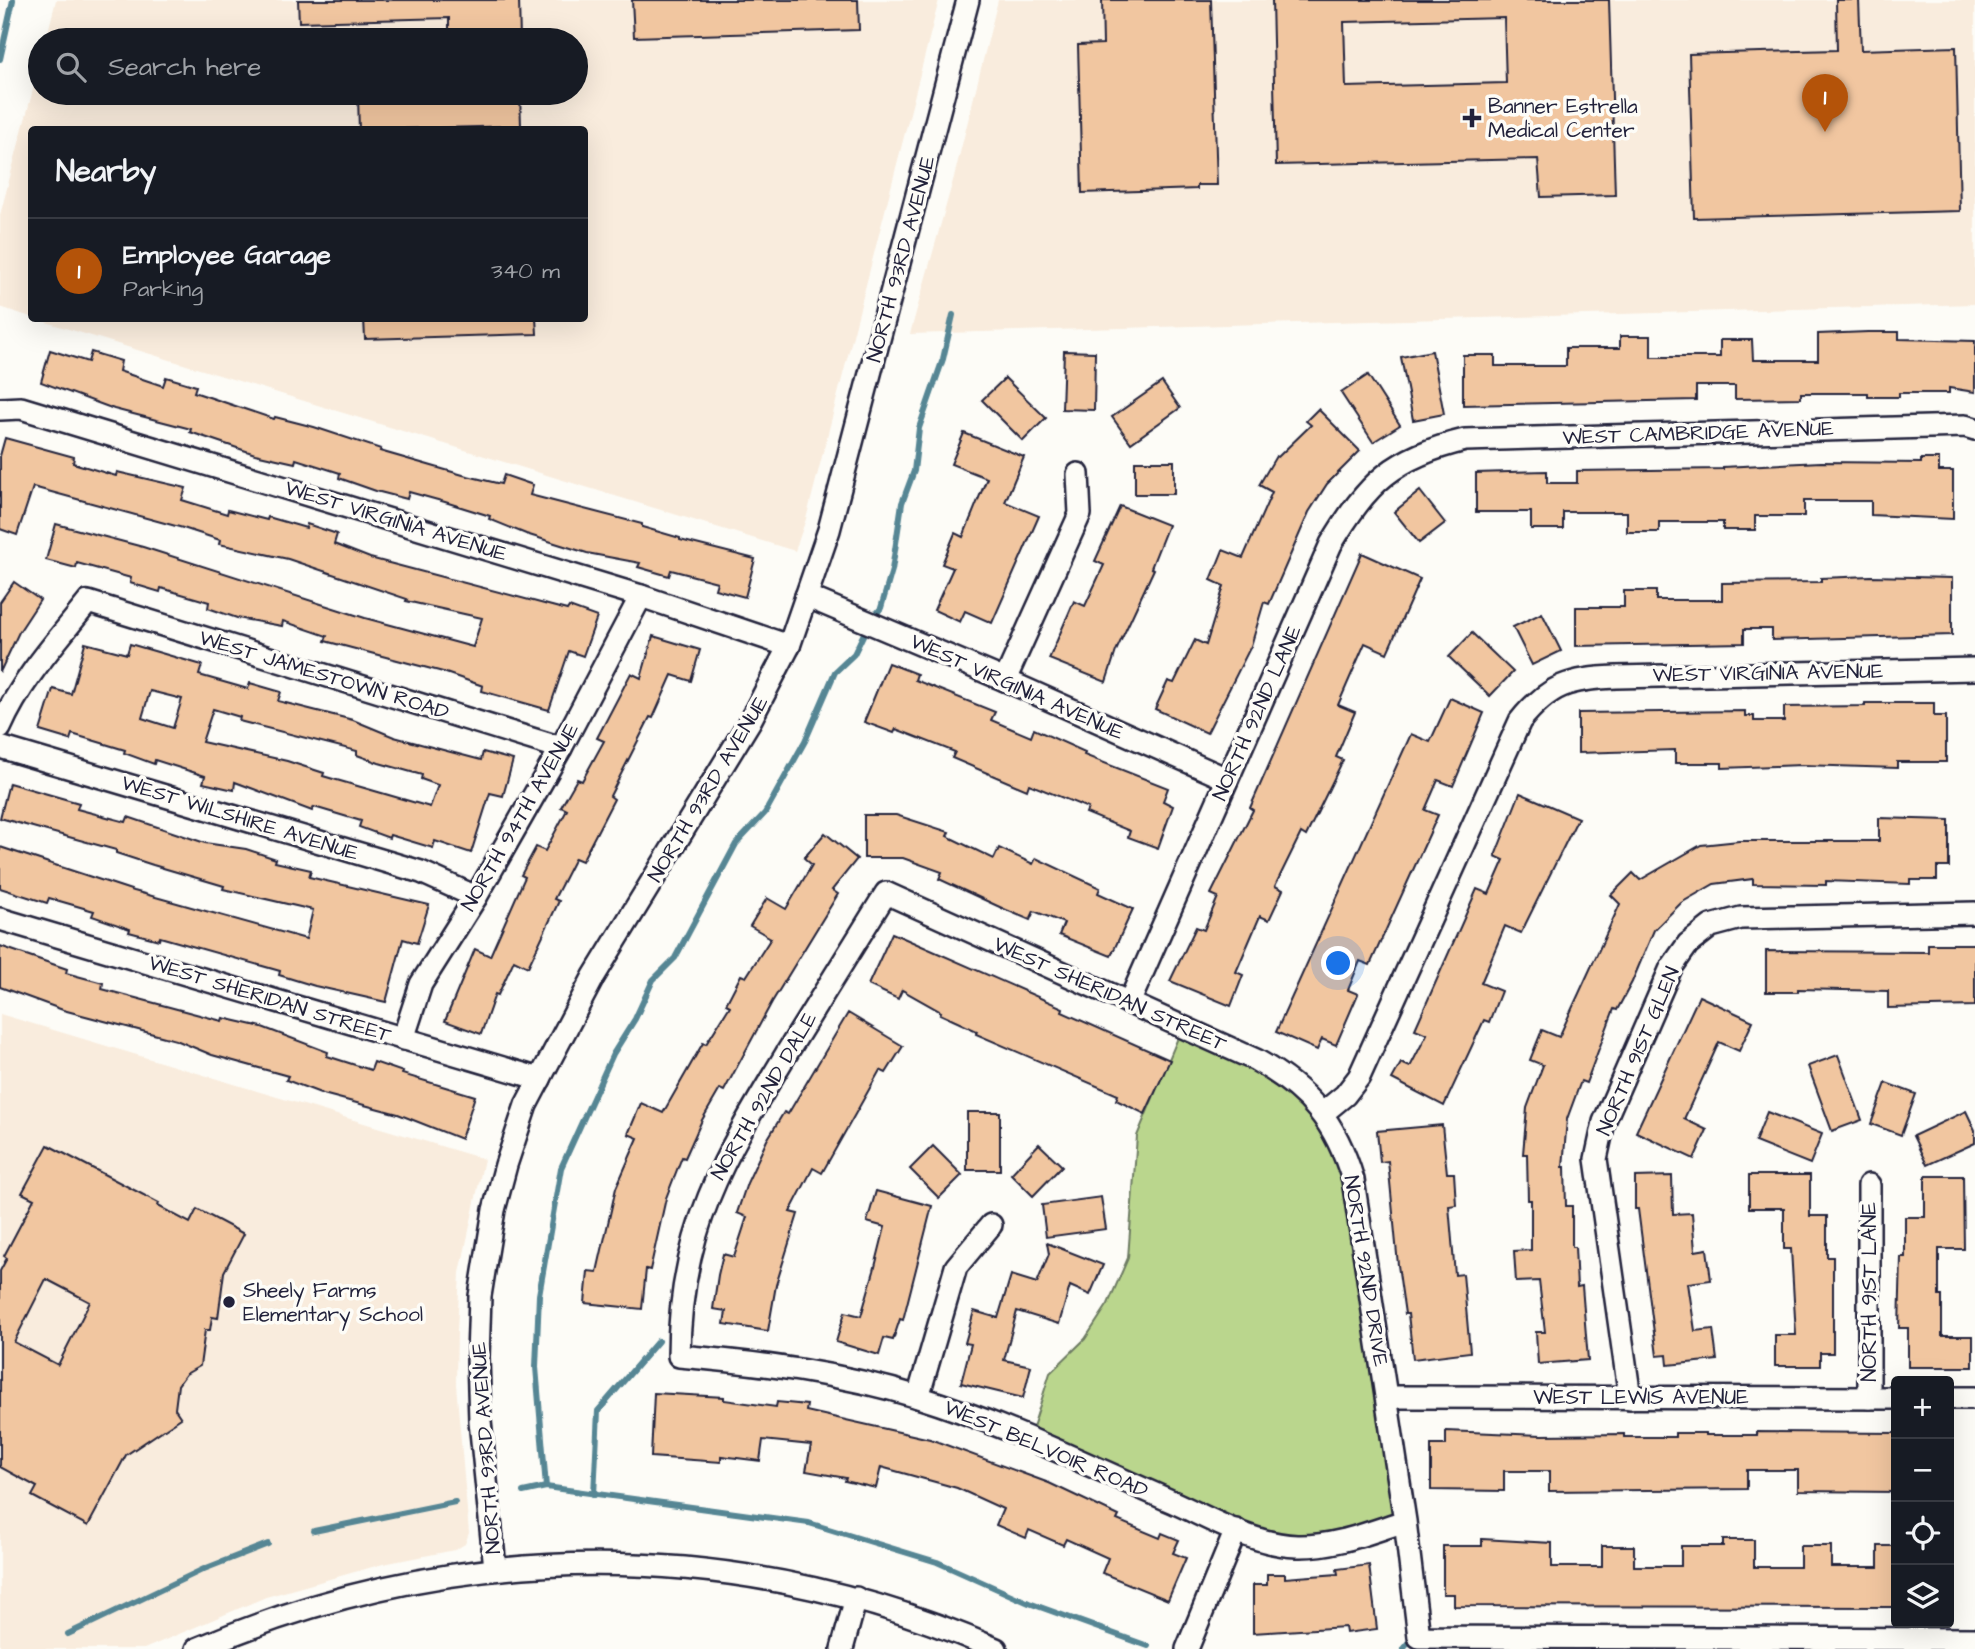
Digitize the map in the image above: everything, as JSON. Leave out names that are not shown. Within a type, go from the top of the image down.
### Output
[{"type":"street","name":"NORTH 93RD AVENUE","points":[[495,1568],[480,1421],[480,1296],[494,1210],[506,1165],[526,1105],[594,976],[750,721],[789,646],[836,505],[968,0]]},
{"type":"street","name":"WEST VIRGINIA AVENUE","points":[[0,409],[21,408],[641,596],[789,646]]},
{"type":"street","name":"WEST CAMBRIDGE AVENUE","points":[[1422,451],[1465,440],[1490,438],[1965,426],[1975,429]]},
{"type":"street","name":"NORTH 92ND LANE","points":[[1129,1003],[1343,525],[1366,492],[1389,471],[1422,451]]},
{"type":"street","points":[[1005,680],[1080,514],[1078,474]]},
{"type":"street","name":"NORTH 94TH AVENUE","points":[[403,1039],[421,984],[476,897],[561,748],[641,596]]},
{"type":"street","name":"WEST VIRGINIA AVENUE","points":[[806,596],[1005,680],[1227,779]]},
{"type":"street","name":"WEST JAMESTOWN ROAD","points":[[0,728],[11,704],[31,673],[88,602],[561,748]]},
{"type":"street","name":"WEST VIRGINIA AVENUE","points":[[1323,1113],[1345,1095],[1359,1077],[1515,729],[1537,700],[1561,683],[1616,677],[1975,669]]},
{"type":"street","name":"WEST WILSHIRE AVENUE","points":[[0,747],[421,872],[476,897]]},
{"type":"street","name":"WEST SHERIDAN STREET","points":[[886,893],[1275,1071],[1323,1113]]},
{"type":"street","name":"NORTH 92ND DALE","points":[[679,1356],[681,1301],[691,1253],[718,1171],[886,893]]},
{"type":"street","name":"NORTH 91ST GLEN","points":[[1630,1398],[1596,1159],[1604,1122],[1671,968],[1688,944],[1711,926],[1741,918],[1975,913]]},
{"type":"street","name":"WEST SHERIDAN STREET","points":[[0,919],[540,1079]]},
{"type":"street","name":"NORTH 92ND DRIVE","points":[[1323,1113],[1336,1134],[1353,1180],[1387,1396],[1419,1637],[1791,1645]]},
{"type":"street","name":"NORTH 91ST LANE","points":[[1869,1398],[1870,1185]]},
{"type":"street","points":[[918,1397],[956,1267],[991,1225]]},
{"type":"street","name":"WEST BELVOIR ROAD","points":[[679,1356],[795,1368],[918,1397],[998,1427],[1236,1530],[1294,1546],[1342,1541],[1405,1521]]},
{"type":"street","name":"WEST LEWIS AVENUE","points":[[1387,1396],[1891,1398]]},
{"type":"street","points":[[1954,1398],[1975,1398]]},
{"type":"street","points":[[1187,1649],[1236,1530]]},
{"type":"street","points":[[197,1649],[241,1631],[344,1597],[426,1578],[495,1568],[661,1565],[752,1575],[856,1598],[909,1614],[996,1649]]},
{"type":"street","points":[[842,1649],[856,1598]]},
{"type":"street","points":[[1791,1645],[1975,1639]]},
{"type":"shaded area","points":[[56,0],[939,0],[806,519],[795,551],[46,322],[588,322],[588,126],[28,126],[28,316],[0,307],[0,215],[29,105],[588,105],[588,28],[49,28]]},
{"type":"shaded area","name":"Banner Estrella Medical Center","points":[[998,0],[1975,0],[1975,304],[910,334],[954,177]]},
{"type":"shaded area","name":"Sheely Farms Elementary School","points":[[0,1014],[484,1159],[460,1273],[457,1331],[456,1384],[469,1533],[465,1544],[455,1550],[383,1564],[266,1597],[144,1649],[0,1649]]},
{"type":"green space","points":[[1182,1028],[1256,1060],[1336,1134],[1405,1521],[1294,1546],[1029,1440],[1050,1373],[1085,1339],[1108,1304],[1128,1258],[1137,1136]]},
{"type":"building","points":[[298,0],[519,0],[520,28],[449,28],[449,18],[299,22]]},
{"type":"building","points":[[632,0],[858,0],[859,30],[634,37]]},
{"type":"building","points":[[1102,0],[1211,0],[1217,185],[1197,185],[1197,189],[1082,193],[1078,45],[1103,44]]},
{"type":"building","points":[[1272,0],[1609,0],[1615,195],[1541,197],[1538,159],[1276,165]],"holes":[[[1504,18],[1506,83],[1346,87],[1344,22]]]},
{"type":"building","points":[[1836,0],[1859,0],[1861,50],[1956,47],[1960,211],[1694,218],[1689,54],[1837,50]]},
{"type":"building","points":[[358,105],[520,105],[521,126],[359,126]]},
{"type":"building","points":[[364,322],[536,322],[537,334],[365,339]]},
{"type":"building","points":[[1899,332],[1899,339],[1975,341],[1975,392],[1949,388],[1949,393],[1899,393],[1899,397],[1868,397],[1868,393],[1801,393],[1801,398],[1735,399],[1735,386],[1696,386],[1696,400],[1463,405],[1463,355],[1495,355],[1495,366],[1566,366],[1566,348],[1620,348],[1620,336],[1651,336],[1651,357],[1720,357],[1720,340],[1752,340],[1753,360],[1818,360],[1818,334]]},
{"type":"building","points":[[50,350],[88,362],[91,352],[121,361],[119,371],[163,386],[166,377],[196,386],[194,392],[274,419],[275,417],[314,427],[381,449],[380,451],[463,475],[501,484],[504,475],[533,485],[530,495],[642,524],[642,527],[680,540],[755,559],[745,597],[715,589],[717,582],[671,570],[669,576],[638,567],[640,563],[587,553],[526,534],[489,519],[490,516],[445,502],[409,492],[407,499],[376,491],[339,478],[340,473],[296,459],[295,463],[255,454],[190,432],[191,429],[114,409],[41,382]]},
{"type":"building","points":[[1064,351],[1095,352],[1094,410],[1062,409]]},
{"type":"building","points":[[1432,351],[1444,414],[1413,420],[1401,357]]},
{"type":"building","points":[[1368,375],[1400,425],[1373,442],[1341,393]]},
{"type":"building","points":[[1005,378],[1046,418],[1023,441],[982,400]]},
{"type":"building","points":[[1162,382],[1180,408],[1131,443],[1112,417]]},
{"type":"building","points":[[1318,409],[1360,451],[1327,484],[1309,512],[1269,604],[1264,602],[1251,646],[1207,733],[1155,709],[1168,681],[1174,683],[1195,640],[1206,645],[1224,586],[1211,580],[1223,550],[1243,558],[1272,492],[1259,485],[1276,456],[1311,425],[1306,421]]},
{"type":"building","points":[[964,433],[1024,457],[1005,502],[1039,516],[992,623],[965,611],[960,622],[934,610],[953,568],[942,564],[955,533],[963,537],[987,478],[951,464]]},
{"type":"building","points":[[5,438],[74,457],[73,463],[116,476],[117,472],[186,488],[182,500],[227,514],[228,510],[267,520],[268,517],[306,528],[307,524],[337,534],[334,544],[370,558],[567,610],[569,607],[597,617],[583,656],[569,651],[549,710],[482,691],[483,686],[443,672],[325,641],[327,636],[283,621],[282,626],[237,618],[208,608],[209,602],[161,588],[160,592],[130,583],[131,578],[77,563],[76,568],[46,560],[56,524],[143,547],[365,618],[473,647],[482,618],[406,601],[407,599],[288,559],[219,544],[220,540],[183,528],[33,487],[17,535],[0,529],[0,456]]},
{"type":"building","points":[[1921,459],[1939,459],[1939,471],[1953,471],[1953,519],[1871,515],[1871,501],[1804,501],[1804,516],[1755,516],[1755,530],[1723,530],[1723,522],[1659,522],[1659,532],[1627,532],[1627,512],[1563,512],[1563,529],[1531,529],[1531,512],[1476,512],[1476,473],[1547,471],[1547,483],[1577,483],[1577,471],[1723,469],[1821,462],[1921,463]]},
{"type":"building","points":[[1135,461],[1174,461],[1174,494],[1135,494]]},
{"type":"building","points":[[1420,491],[1445,523],[1419,543],[1394,512]]},
{"type":"building","points":[[1120,506],[1168,525],[1151,568],[1154,569],[1116,651],[1106,682],[1049,659],[1074,601],[1085,606],[1104,565],[1095,561]]},
{"type":"building","points":[[1362,553],[1420,579],[1387,653],[1365,643],[1338,705],[1355,712],[1336,757],[1343,760],[1306,836],[1301,833],[1275,886],[1283,890],[1269,920],[1260,916],[1236,972],[1243,975],[1231,1006],[1170,981],[1196,927],[1204,930],[1218,897],[1211,894],[1253,810],[1250,808]]},
{"type":"building","points":[[1821,578],[1952,578],[1952,635],[1772,640],[1772,629],[1744,629],[1744,643],[1576,646],[1576,607],[1624,607],[1624,591],[1656,591],[1656,600],[1722,600],[1722,583],[1821,582]]},
{"type":"building","points":[[14,582],[40,600],[19,632],[0,672],[0,602]]},
{"type":"building","points":[[1542,613],[1561,651],[1532,665],[1513,627]]},
{"type":"building","points":[[1472,633],[1513,672],[1490,696],[1449,657]]},
{"type":"building","points":[[653,636],[700,650],[691,681],[672,675],[653,718],[650,717],[610,796],[614,799],[582,861],[575,858],[554,899],[559,901],[528,967],[514,960],[498,995],[495,994],[481,1034],[445,1021],[475,949],[490,956],[525,877],[521,875],[536,847],[545,851],[567,810],[561,807],[577,779],[582,781],[604,741],[597,738],[631,673],[641,678]]},
{"type":"building","points":[[85,643],[127,654],[130,644],[202,665],[199,675],[248,689],[250,683],[281,692],[278,701],[353,720],[394,737],[481,760],[483,752],[513,760],[503,796],[490,793],[471,853],[435,841],[433,848],[390,835],[389,838],[359,827],[361,821],[314,807],[312,811],[235,782],[234,790],[203,783],[205,776],[155,760],[154,764],[124,753],[125,750],[72,734],[70,740],[40,731],[53,689],[71,694]],"holes":[[[150,691],[182,699],[173,728],[142,718]],[[213,709],[240,717],[239,721],[357,751],[357,755],[422,775],[421,779],[438,785],[430,807],[323,776],[324,773],[287,761],[202,742]]]},
{"type":"building","points":[[888,663],[917,674],[915,680],[995,712],[991,720],[1031,737],[1034,729],[1085,752],[1084,755],[1168,788],[1163,801],[1173,806],[1158,848],[1128,837],[1130,831],[1086,813],[1088,808],[1029,784],[1027,790],[952,758],[955,752],[896,729],[894,733],[864,722]]},
{"type":"building","points":[[1450,698],[1484,713],[1453,786],[1438,780],[1425,810],[1438,815],[1370,965],[1360,961],[1348,990],[1358,994],[1336,1045],[1322,1039],[1317,1050],[1276,1032],[1411,734],[1430,742]]},
{"type":"building","points":[[1865,703],[1934,703],[1934,716],[1946,716],[1946,762],[1897,762],[1897,768],[1802,765],[1722,768],[1722,763],[1675,763],[1675,750],[1578,753],[1578,713],[1745,711],[1745,716],[1754,716],[1754,721],[1784,721],[1784,707],[1865,706]]},
{"type":"building","points":[[9,783],[79,803],[77,809],[126,822],[128,817],[205,843],[246,849],[276,859],[275,862],[311,870],[309,877],[429,905],[417,943],[403,939],[386,1002],[315,986],[279,975],[280,971],[160,937],[159,940],[129,932],[130,929],[92,916],[94,911],[49,898],[47,903],[0,888],[0,847],[134,891],[306,939],[313,910],[223,889],[224,886],[116,853],[116,850],[0,818]]},
{"type":"building","points":[[1520,793],[1578,818],[1521,933],[1505,926],[1481,983],[1501,991],[1489,1022],[1484,1020],[1444,1106],[1392,1079],[1401,1063],[1410,1067],[1427,1034],[1415,1029],[1477,889],[1489,894],[1504,860],[1495,856]]},
{"type":"building","points":[[864,815],[896,815],[949,832],[947,836],[994,859],[999,848],[1033,864],[1036,858],[1100,888],[1098,893],[1133,909],[1111,956],[1059,935],[1064,923],[1034,911],[1030,920],[939,879],[942,872],[903,858],[864,858]]},
{"type":"building","points":[[1879,818],[1949,820],[1949,867],[1937,867],[1937,880],[1910,880],[1910,884],[1826,881],[1826,885],[1753,884],[1753,879],[1714,884],[1681,903],[1654,930],[1632,982],[1617,1010],[1614,1009],[1586,1083],[1581,1081],[1567,1119],[1563,1167],[1566,1206],[1572,1206],[1572,1247],[1575,1247],[1577,1287],[1582,1286],[1588,1360],[1538,1364],[1536,1332],[1545,1332],[1539,1281],[1516,1282],[1514,1251],[1531,1250],[1531,1200],[1528,1200],[1527,1154],[1523,1154],[1527,1108],[1543,1065],[1530,1060],[1542,1030],[1559,1037],[1620,904],[1611,895],[1633,873],[1640,880],[1701,845],[1739,841],[1879,841]]},
{"type":"building","points":[[825,833],[857,859],[832,890],[838,894],[772,1002],[724,1091],[720,1089],[702,1120],[685,1158],[682,1157],[666,1198],[650,1270],[646,1269],[642,1309],[585,1303],[588,1271],[597,1272],[616,1188],[638,1138],[628,1134],[641,1103],[663,1113],[703,1043],[706,1044],[730,1006],[726,1004],[741,975],[746,977],[771,938],[750,926],[767,898],[786,909],[812,865],[804,858]]},
{"type":"building","points":[[892,933],[1063,1008],[1062,1012],[1170,1060],[1145,1114],[1116,1100],[1118,1095],[976,1034],[977,1031],[940,1014],[941,1012],[902,990],[898,999],[868,985]]},
{"type":"building","points":[[1928,944],[1975,944],[1975,1006],[1888,1008],[1888,991],[1798,989],[1798,992],[1766,992],[1766,951],[1928,952]]},
{"type":"building","points":[[0,946],[67,969],[66,973],[103,983],[102,989],[222,1021],[223,1018],[262,1027],[328,1052],[327,1056],[371,1070],[374,1062],[403,1072],[402,1074],[475,1096],[461,1139],[398,1114],[323,1094],[286,1080],[288,1076],[212,1055],[176,1040],[63,1010],[0,987]]},
{"type":"building","points":[[1699,996],[1753,1021],[1739,1051],[1719,1042],[1684,1119],[1707,1130],[1694,1159],[1636,1132]]},
{"type":"building","points":[[848,1013],[903,1046],[886,1073],[880,1070],[822,1173],[813,1168],[790,1212],[798,1214],[776,1285],[768,1331],[724,1324],[726,1311],[713,1309],[718,1275],[723,1254],[734,1257],[747,1217],[737,1213],[747,1183],[767,1140],[784,1112],[788,1114]]},
{"type":"building","points":[[1838,1055],[1862,1120],[1832,1131],[1808,1066]]},
{"type":"building","points":[[1886,1083],[1916,1094],[1901,1135],[1871,1124]]},
{"type":"building","points":[[1966,1111],[1975,1130],[1975,1143],[1927,1165],[1913,1136]]},
{"type":"building","points":[[967,1112],[1000,1112],[1000,1170],[967,1170]]},
{"type":"building","points":[[1767,1112],[1822,1134],[1810,1164],[1755,1142]]},
{"type":"building","points":[[1442,1125],[1447,1173],[1454,1173],[1456,1205],[1449,1206],[1455,1275],[1463,1274],[1470,1352],[1413,1359],[1408,1314],[1405,1314],[1398,1265],[1388,1161],[1380,1162],[1377,1131]]},
{"type":"building","points":[[1039,1144],[1062,1166],[1033,1196],[1011,1174]]},
{"type":"building","points":[[48,1145],[159,1203],[158,1206],[190,1223],[197,1209],[244,1234],[224,1272],[218,1318],[212,1317],[210,1330],[205,1330],[200,1366],[186,1374],[178,1385],[175,1409],[181,1418],[126,1455],[88,1526],[32,1496],[37,1487],[0,1467],[0,1271],[7,1258],[4,1256],[34,1199],[22,1193]],"holes":[[[46,1279],[90,1302],[58,1365],[14,1342]]]},
{"type":"building","points":[[933,1146],[962,1175],[939,1198],[910,1169]]},
{"type":"building","points":[[1749,1175],[1810,1175],[1810,1216],[1827,1216],[1827,1257],[1833,1257],[1833,1353],[1820,1353],[1820,1366],[1775,1366],[1775,1335],[1796,1335],[1791,1249],[1784,1249],[1784,1208],[1749,1208]]},
{"type":"building","points":[[1672,1176],[1673,1214],[1692,1213],[1695,1251],[1707,1249],[1711,1280],[1688,1283],[1695,1331],[1713,1329],[1717,1360],[1668,1365],[1667,1355],[1657,1356],[1638,1209],[1635,1209],[1635,1177]]},
{"type":"building","points":[[1925,1176],[1963,1176],[1964,1249],[1939,1249],[1939,1296],[1942,1296],[1942,1336],[1973,1336],[1973,1367],[1908,1367],[1908,1328],[1899,1328],[1901,1257],[1905,1257],[1905,1217],[1925,1217]]},
{"type":"building","points":[[876,1191],[932,1206],[903,1320],[900,1319],[893,1340],[884,1338],[879,1355],[836,1342],[845,1312],[861,1316],[874,1271],[885,1227],[867,1222]]},
{"type":"building","points":[[1101,1197],[1106,1229],[1046,1237],[1042,1205]]},
{"type":"building","points":[[1047,1243],[1103,1265],[1090,1295],[1070,1286],[1059,1324],[1017,1311],[1004,1360],[1031,1366],[1023,1398],[961,1383],[971,1344],[965,1343],[974,1311],[998,1318],[1011,1275],[1037,1283],[1049,1254]]},
{"type":"building","points":[[654,1393],[724,1397],[724,1400],[776,1407],[777,1402],[807,1405],[806,1411],[930,1439],[1049,1483],[1119,1516],[1117,1520],[1160,1538],[1162,1533],[1179,1540],[1173,1553],[1186,1558],[1168,1600],[1102,1573],[1108,1558],[1066,1539],[1063,1545],[1029,1530],[1026,1538],[996,1525],[1003,1509],[957,1488],[881,1467],[876,1488],[845,1481],[846,1478],[806,1471],[811,1445],[763,1440],[760,1461],[721,1456],[721,1462],[651,1457]]},
{"type":"building","points":[[1446,1431],[1542,1435],[1624,1434],[1624,1437],[1675,1437],[1675,1433],[1891,1433],[1891,1492],[1798,1491],[1798,1470],[1747,1470],[1747,1489],[1549,1491],[1549,1471],[1504,1471],[1504,1491],[1431,1490],[1431,1445],[1446,1445]]},
{"type":"building","points":[[1482,1539],[1552,1543],[1552,1567],[1602,1567],[1602,1546],[1634,1546],[1634,1566],[1681,1566],[1681,1546],[1723,1546],[1723,1540],[1754,1540],[1754,1567],[1800,1567],[1800,1546],[1831,1546],[1831,1567],[1878,1567],[1878,1546],[1891,1546],[1891,1607],[1454,1606],[1454,1594],[1443,1594],[1443,1546],[1482,1546]]},
{"type":"building","points":[[1369,1565],[1377,1629],[1346,1633],[1345,1627],[1253,1633],[1253,1585],[1267,1585],[1267,1574],[1285,1574],[1285,1578],[1338,1574],[1337,1569]]},
{"type":"waterway","points":[[0,59],[13,0]]},
{"type":"waterway","points":[[546,1487],[536,1367],[539,1295],[561,1168],[613,1054],[635,1019],[653,980],[675,958],[736,844],[765,813],[805,741],[835,672],[854,654],[869,623],[881,608],[892,570],[902,503],[914,471],[919,428],[943,359],[953,315]]},
{"type":"waterway","points":[[594,1495],[598,1411],[658,1341]]},
{"type":"waterway","points":[[523,1492],[546,1487],[809,1523],[937,1562],[1029,1603],[1148,1646]]},
{"type":"waterway","points":[[314,1531],[455,1502]]},
{"type":"waterway","points":[[68,1634],[204,1569],[268,1544]]},
{"type":"waterway","points":[[1403,1649],[1408,1643]]},
{"type":"place","name":"Banner Estrella Medical Center","points":[[1472,118]]},
{"type":"place","name":"Employee Garage","points":[[1825,132]]},
{"type":"place","name":"Sheely Farms Elementary School","points":[[229,1302]]}]
